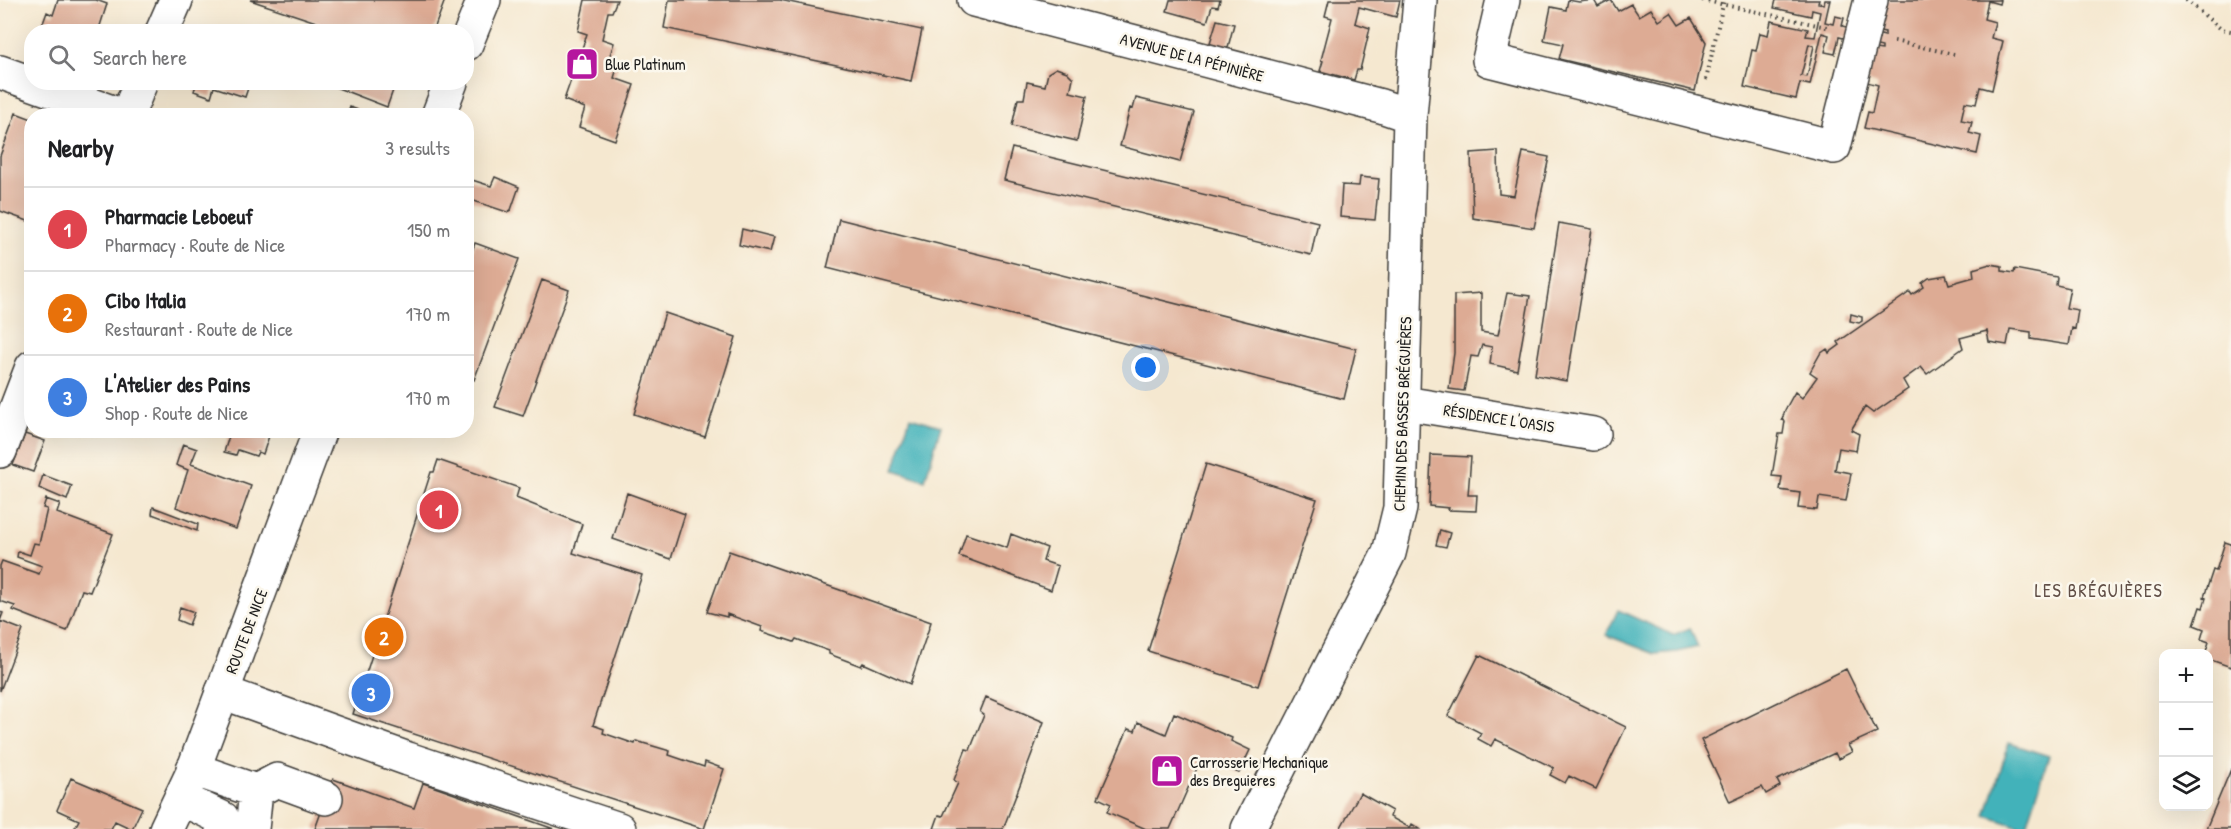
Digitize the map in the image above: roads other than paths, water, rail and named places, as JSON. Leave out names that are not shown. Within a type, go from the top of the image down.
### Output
[{"type":"street","points":[[166,24],[176,0]]},
{"type":"street","points":[[474,24],[484,0]]},
{"type":"street","name":"AVENUE DE LA PÉPINIÈRE","points":[[974,0],[1381,106],[1410,116]]},
{"type":"street","name":"CHEMIN DES BASSES BRÉGUIÈRES","points":[[1259,825],[1389,553],[1401,508],[1410,116],[1420,0]]},
{"type":"street","points":[[1503,0],[1489,60],[1834,147],[1871,0]]},
{"type":"street","points":[[0,72],[24,80]]},
{"type":"street","points":[[51,90],[102,108]]},
{"type":"street","points":[[129,108],[137,90]]},
{"type":"street","points":[[441,108],[448,90]]},
{"type":"street","points":[[0,451],[24,388]]},
{"type":"street","name":"RÉSIDENCE L'OASIS","points":[[1404,403],[1594,434]]},
{"type":"street","name":"ROUTE DE NICE","points":[[166,829],[187,784],[317,438]]},
{"type":"street","points":[[222,692],[408,759],[620,829]]},
{"type":"street","points":[[187,784],[256,791],[277,780],[326,798]]},
{"type":"street","points":[[187,784],[222,818],[222,829]]},
{"type":"street","points":[[252,829],[256,791]]},
{"type":"water","points":[[910,417],[941,426],[925,480],[894,470]]},
{"type":"water","points":[[1618,610],[1673,635],[1690,628],[1698,647],[1655,654],[1606,635]]},
{"type":"water","points":[[2009,743],[2049,756],[2026,829],[1986,816]]},
{"type":"place","name":"Blue Platinum","points":[[582,64]]},
{"type":"place","name":"Pharmacie Leboeuf","points":[[439,510]]},
{"type":"place","name":"Cibo Italia","points":[[384,637]]},
{"type":"place","name":"L'Atelier des Pains","points":[[371,693]]},
{"type":"place","name":"Carrosserie Mechanique des Breguieres","points":[[1167,771]]},
{"type":"district","name":"LES BRÉGUIÈRES","points":[[2099,590]]}]
